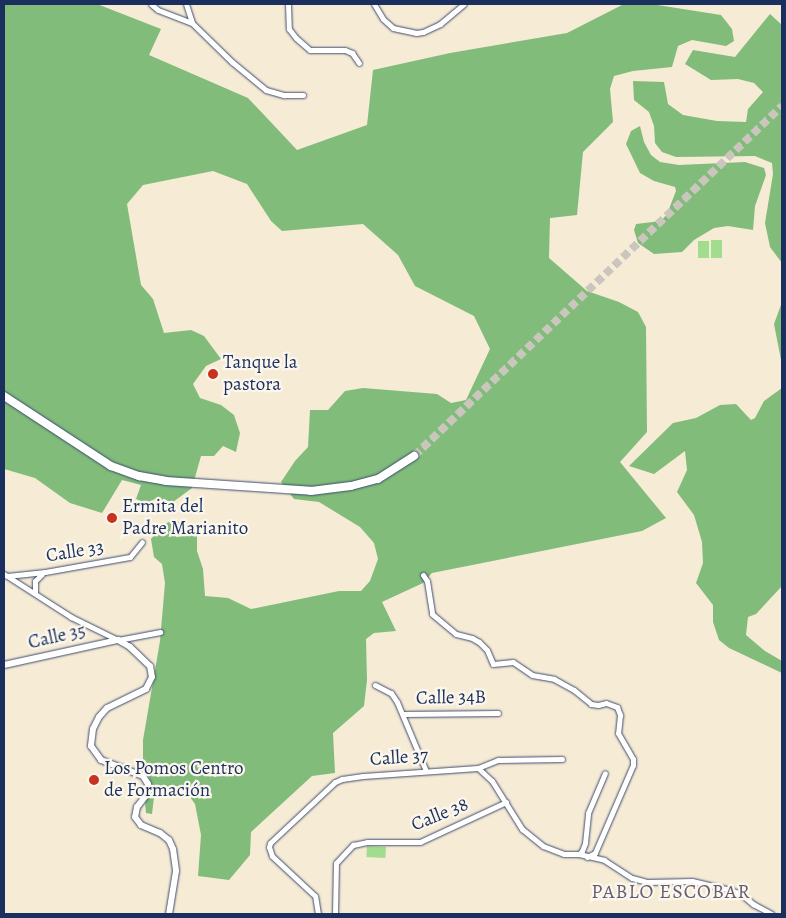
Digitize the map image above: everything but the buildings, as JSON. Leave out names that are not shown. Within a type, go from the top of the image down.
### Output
[{"type":"main road","points":[[4,396],[111,466],[138,476],[166,481],[311,492],[351,486],[378,479],[414,456]]},
{"type":"street","points":[[151,4],[158,10],[192,23],[232,62],[266,90],[284,95],[303,94]]},
{"type":"street","points":[[186,4],[192,23]]},
{"type":"street","points":[[288,4],[289,29],[310,50],[345,50],[352,53],[359,62]]},
{"type":"street","points":[[374,4],[383,19],[393,28],[416,33],[423,32],[440,24],[464,4]]},
{"type":"street","name":"Calle 33","points":[[5,575],[44,572],[130,557],[142,542]]},
{"type":"street","points":[[35,593],[35,581],[44,572]]},
{"type":"street","points":[[5,575],[71,617],[130,647],[150,666],[152,677],[144,692],[118,703],[99,716],[93,729],[91,746],[101,760],[143,776],[148,784],[148,794],[137,807],[135,817],[141,825],[160,833],[169,840],[176,871],[169,914]]},
{"type":"street","points":[[423,575],[427,582],[432,614],[456,634],[479,642],[487,650],[492,664],[513,662],[532,675],[554,679],[574,690],[591,704],[606,703],[617,707],[620,715],[618,733],[633,759],[633,765],[596,852],[587,857]]},
{"type":"street","points":[[118,640],[160,632]]},
{"type":"street","name":"Calle 35","points":[[4,665],[118,640]]},
{"type":"street","points":[[375,685],[391,693],[404,714],[426,771]]},
{"type":"street","name":"Calle 34B","points":[[404,714],[498,713]]},
{"type":"street","name":"Calle 37","points":[[318,914],[314,896],[272,856],[269,851],[270,843],[335,782],[356,777],[478,768],[498,760],[562,759]]},
{"type":"street","points":[[478,768],[492,781],[522,829],[543,846],[564,854],[578,854],[609,862],[632,878],[647,882],[692,881],[728,889],[741,894],[753,904],[772,914]]},
{"type":"street","points":[[578,854],[585,843],[588,813],[604,773]]},
{"type":"street","name":"Calle 38","points":[[335,914],[336,863],[353,846],[367,842],[420,842],[506,802]]},
{"type":"green space","points":[[4,4],[97,4],[161,29],[149,55],[248,98],[297,150],[367,125],[373,70],[450,53],[567,33],[624,4],[651,4],[721,15],[732,29],[734,41],[726,46],[692,40],[678,46],[672,67],[633,71],[614,76],[610,89],[613,122],[583,152],[577,215],[550,218],[549,258],[587,291],[619,302],[638,312],[646,327],[647,432],[620,462],[666,518],[642,531],[432,573],[423,583],[382,602],[396,631],[374,633],[366,639],[367,680],[364,706],[333,733],[335,773],[312,776],[251,832],[250,855],[229,880],[198,876],[201,835],[195,804],[185,790],[176,786],[164,790],[154,797],[152,814],[146,813],[145,802],[152,785],[143,764],[143,740],[160,641],[165,583],[162,564],[154,557],[151,539],[163,525],[171,521],[177,521],[197,534],[197,551],[203,569],[205,596],[228,598],[251,609],[339,591],[361,591],[370,581],[378,559],[374,543],[360,527],[319,502],[294,499],[281,482],[295,461],[308,447],[310,410],[328,410],[345,391],[363,388],[437,394],[451,403],[466,400],[490,349],[474,316],[415,286],[398,255],[363,224],[282,231],[271,221],[247,184],[213,171],[143,185],[127,204],[141,285],[153,299],[164,333],[191,330],[204,336],[221,359],[206,366],[193,384],[200,398],[221,405],[234,415],[240,433],[236,452],[223,446],[214,456],[201,456],[192,488],[173,502],[155,499],[146,503],[136,499],[141,485],[122,480],[102,513],[70,503],[35,478],[4,469]]},
{"type":"green space","points":[[770,14],[782,25],[782,263],[770,247],[765,223],[773,174],[772,163],[755,156],[676,157],[662,152],[655,143],[654,126],[649,112],[634,100],[633,81],[664,82],[668,104],[683,115],[717,121],[746,122],[748,109],[763,92],[754,83],[738,79],[711,80],[685,64],[693,50],[735,57]]},
{"type":"green space","points":[[640,126],[644,142],[651,155],[660,162],[679,165],[745,162],[764,168],[766,175],[755,206],[753,230],[728,226],[714,228],[694,240],[682,252],[654,254],[638,243],[634,230],[636,224],[661,221],[667,214],[676,191],[675,187],[654,181],[640,173],[626,144],[631,131]]},
{"type":"green space","points":[[711,240],[722,240],[722,258],[711,258]]},
{"type":"green space","points":[[698,241],[709,241],[709,258],[698,258]]},
{"type":"green space","points":[[782,302],[782,365],[774,324]]},
{"type":"green space","points":[[782,388],[782,586],[756,614],[748,617],[746,635],[765,651],[782,661],[782,673],[729,648],[719,640],[713,622],[713,605],[696,583],[703,563],[702,542],[694,515],[677,492],[687,470],[685,451],[654,474],[629,466],[673,423],[696,418],[720,405],[736,404],[751,420],[755,418],[764,401]]},
{"type":"green space","points":[[367,846],[386,847],[385,858],[366,857]]},
{"type":"tunnel","points":[[414,456],[782,106]]},
{"type":"place","name":"Tanque la pastora","points":[[213,374]]},
{"type":"place","name":"Ermita del Padre Marianito","points":[[112,518]]},
{"type":"place","name":"Los Pomos Centro de Formación","points":[[94,780]]},
{"type":"district","name":"PABLO ESCOBAR","points":[[671,891]]}]
